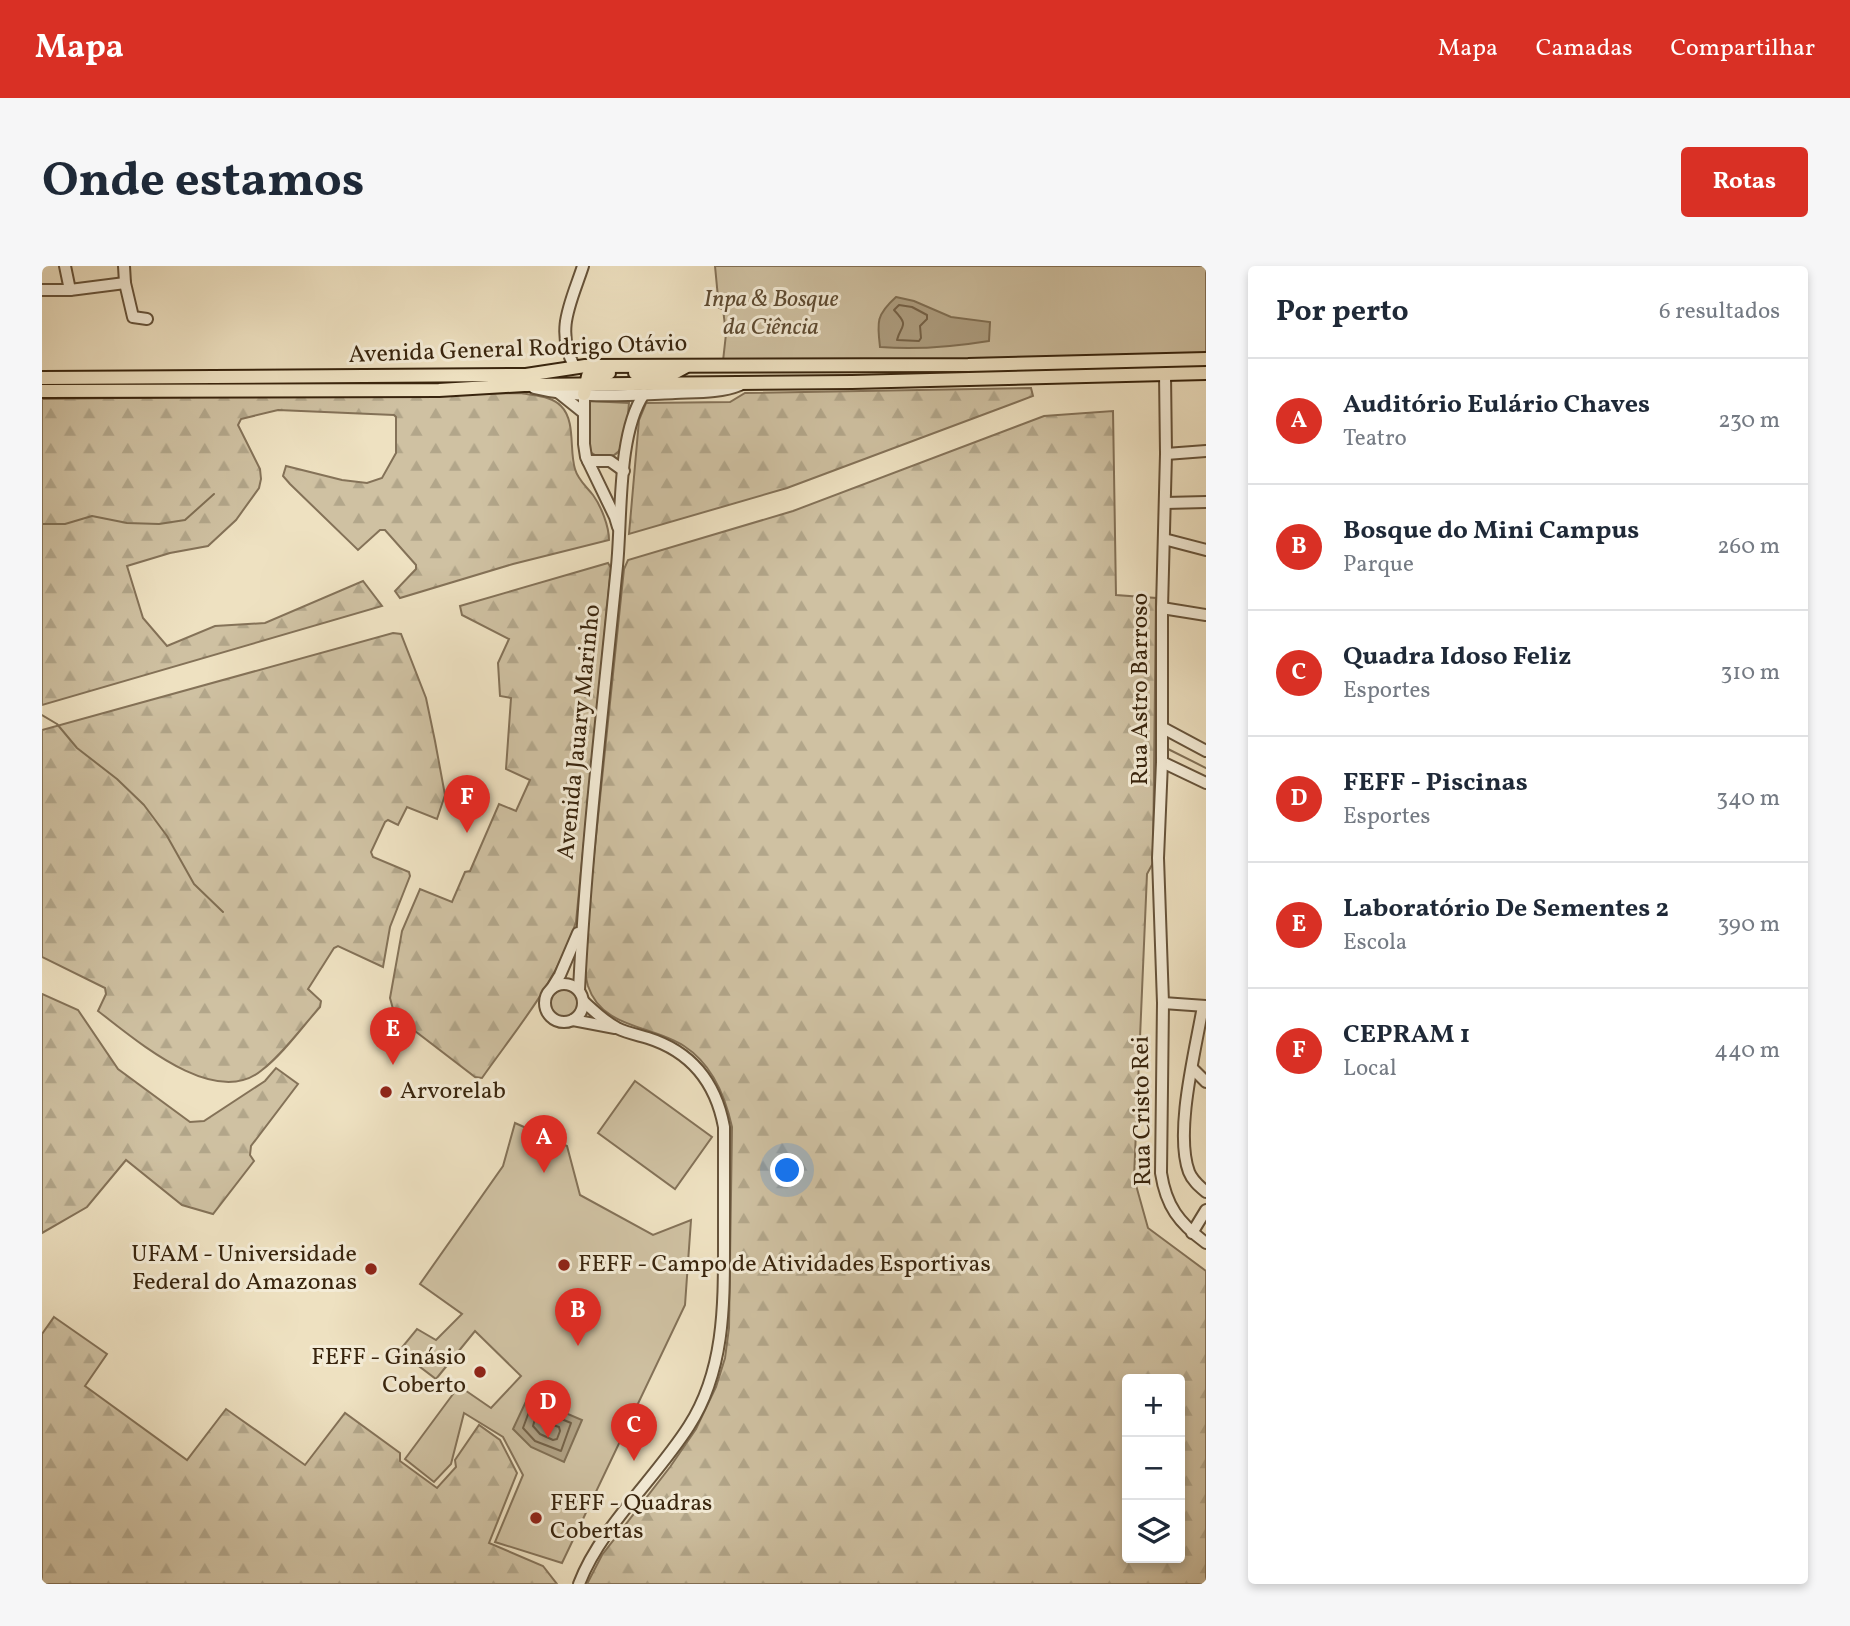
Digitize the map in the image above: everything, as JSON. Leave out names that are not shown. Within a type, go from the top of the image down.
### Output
[{"type":"main road","name":"Avenida General Rodrigo Otávio","points":[[42,379],[526,375],[574,366],[968,365],[1206,359]]},
{"type":"main road","points":[[584,389],[586,379],[591,374],[667,374],[688,366]]},
{"type":"main road","name":"Avenida General Rodrigo Otávio","points":[[42,391],[439,390],[524,385],[584,389],[749,381],[852,382],[1206,373]]},
{"type":"street","points":[[65,266],[70,290]]},
{"type":"street","points":[[124,266],[133,317],[147,319]]},
{"type":"street","points":[[574,366],[565,346],[565,325],[583,266]]},
{"type":"street","points":[[42,290],[70,290],[125,283]]},
{"type":"street","name":"Rua Astro Barroso","points":[[1163,1003],[1158,858],[1163,762],[1162,608],[1166,454],[1164,374]]},
{"type":"street","name":"Avenida General Rodrigo Otávio","points":[[524,385],[559,393],[584,389],[644,394],[726,390],[749,381]]},
{"type":"street","name":"Avenida Jauary Marinho","points":[[584,389],[584,444],[588,461],[615,517],[620,544]]},
{"type":"street","points":[[559,393],[584,412]]},
{"type":"street","name":"Avenida Jauary Marinho","points":[[581,996],[582,924],[620,544],[624,471],[633,414],[644,394]]},
{"type":"street","points":[[1166,454],[1206,451]]},
{"type":"street","points":[[588,461],[610,461],[626,453]]},
{"type":"street","points":[[610,461],[624,471]]},
{"type":"street","points":[[1165,503],[1206,502]]},
{"type":"street","points":[[1164,539],[1206,550]]},
{"type":"street","points":[[1162,608],[1206,615]]},
{"type":"street","points":[[1163,729],[1204,750],[1206,736]]},
{"type":"street","points":[[1163,762],[1206,783]]},
{"type":"street","name":"Avenida Jauary Marinho","points":[[552,988],[568,960],[582,924]]},
{"type":"street","points":[[579,1584],[596,1551],[664,1463],[705,1397],[722,1327],[724,1127],[720,1106],[711,1087],[700,1070],[678,1051],[617,1028],[573,1020],[563,1022],[550,1016],[545,1004],[548,993],[563,983],[575,986],[581,996],[617,1028]]},
{"type":"street","points":[[573,1020],[581,1012],[581,996]]},
{"type":"street","points":[[1163,1003],[1205,1006],[1185,1119],[1185,1154],[1190,1175],[1206,1192]]},
{"type":"street","name":"Rua Cristo Rei","points":[[1163,1003],[1162,1181],[1172,1211],[1192,1233],[1206,1243]]},
{"type":"street","points":[[1192,1068],[1206,1082]]},
{"type":"street","points":[[1192,1233],[1206,1210]]},
{"type":"green space","name":"Inpa & Bosque da Ciência","points":[[715,266],[1206,266],[1206,353],[985,361],[723,361],[726,334],[723,309],[719,308]]},
{"type":"green space","points":[[1031,388],[1033,396],[787,488],[629,534],[639,420],[646,403],[730,402],[745,393]]},
{"type":"green space","points":[[521,393],[553,400],[566,412],[575,469],[599,505],[609,540],[513,564],[400,598],[395,591],[416,569],[416,565],[385,530],[380,530],[358,550],[283,476],[286,466],[342,480],[367,483],[382,478],[396,453],[396,417],[278,410],[241,419],[238,425],[260,469],[259,488],[236,520],[208,546],[170,553],[127,566],[143,618],[167,646],[215,626],[265,623],[363,581],[382,606],[42,705],[42,399]]},
{"type":"green space","points":[[590,401],[629,403],[624,443],[616,454],[609,457],[597,456],[588,450]]},
{"type":"green space","points":[[1113,411],[1116,595],[1156,598],[1153,863],[1147,874],[1134,1178],[1148,1228],[1206,1271],[1206,1584],[587,1584],[602,1555],[696,1429],[716,1387],[725,1358],[729,1328],[732,1127],[721,1092],[710,1071],[684,1046],[604,1011],[595,1000],[586,978],[587,922],[624,569],[628,560],[793,511],[1044,416]]},
{"type":"green space","points":[[608,563],[611,568],[576,922],[548,984],[482,1078],[475,1077],[402,1021],[393,1009],[390,998],[402,931],[420,889],[452,902],[465,872],[470,871],[499,804],[516,811],[530,780],[506,769],[511,698],[500,696],[498,663],[509,639],[462,615],[460,606]]},
{"type":"green space","points":[[393,633],[401,634],[426,698],[445,795],[437,819],[407,807],[398,825],[388,820],[385,822],[371,852],[373,857],[409,872],[410,876],[390,927],[383,967],[338,946],[334,948],[308,989],[321,1001],[320,1007],[270,1064],[243,1080],[222,1082],[176,1066],[98,1011],[106,994],[105,988],[42,957],[42,730]]},
{"type":"green space","points":[[564,989],[574,993],[578,1003],[574,1013],[564,1017],[554,1013],[550,1003],[554,993]]},
{"type":"green space","points":[[42,994],[78,1010],[118,1069],[190,1122],[204,1121],[265,1081],[276,1068],[298,1084],[251,1146],[250,1155],[254,1161],[213,1214],[182,1205],[126,1160],[87,1207],[42,1233]]},
{"type":"green space","points":[[635,1081],[712,1137],[675,1189],[598,1133]]},
{"type":"green space","points":[[515,1123],[567,1146],[580,1195],[653,1235],[691,1220],[685,1305],[562,1563],[495,1542],[523,1475],[503,1437],[464,1413],[451,1464],[434,1482],[405,1459],[459,1386],[491,1408],[521,1376],[475,1331],[436,1379],[399,1351],[417,1329],[436,1340],[462,1314],[420,1284],[503,1166]]},
{"type":"green space","points":[[54,1317],[107,1354],[85,1386],[187,1460],[226,1409],[305,1465],[345,1413],[400,1453],[400,1461],[437,1488],[456,1467],[455,1460],[479,1425],[500,1440],[517,1473],[489,1543],[543,1566],[557,1584],[42,1584],[42,1334]]},
{"type":"water","points":[[896,297],[914,301],[951,317],[990,322],[989,341],[934,347],[880,347],[879,319]]},
{"type":"water","points":[[528,1397],[582,1420],[564,1462],[531,1447],[513,1429]]},
{"type":"waterway","points":[[42,524],[65,524],[92,516],[127,523],[159,524],[185,520],[214,494]]},
{"type":"waterway","points":[[42,715],[57,724],[77,748],[117,779],[144,805],[167,836],[194,884],[223,912]]},
{"type":"waterway","points":[[1168,749],[1206,768]]},
{"type":"place","name":"CEPRAM 1","points":[[467,833]]},
{"type":"place","name":"Laboratório De Sementes 2","points":[[393,1065]]},
{"type":"place","name":"Arvorelab","points":[[386,1092]]},
{"type":"place","name":"Auditório Eulário Chaves","points":[[544,1173]]},
{"type":"place","name":"FEFF - Campo de Atividades Esportivas","points":[[564,1265]]},
{"type":"place","name":"UFAM - Universidade Federal do Amazonas","points":[[371,1269]]},
{"type":"place","name":"Bosque do Mini Campus","points":[[578,1346]]},
{"type":"place","name":"FEFF - Ginásio Coberto","points":[[480,1372]]},
{"type":"place","name":"FEFF - Piscinas","points":[[548,1438]]},
{"type":"place","name":"Quadra Idoso Feliz","points":[[634,1461]]},
{"type":"place","name":"FEFF - Quadras Cobertas","points":[[536,1518]]}]
